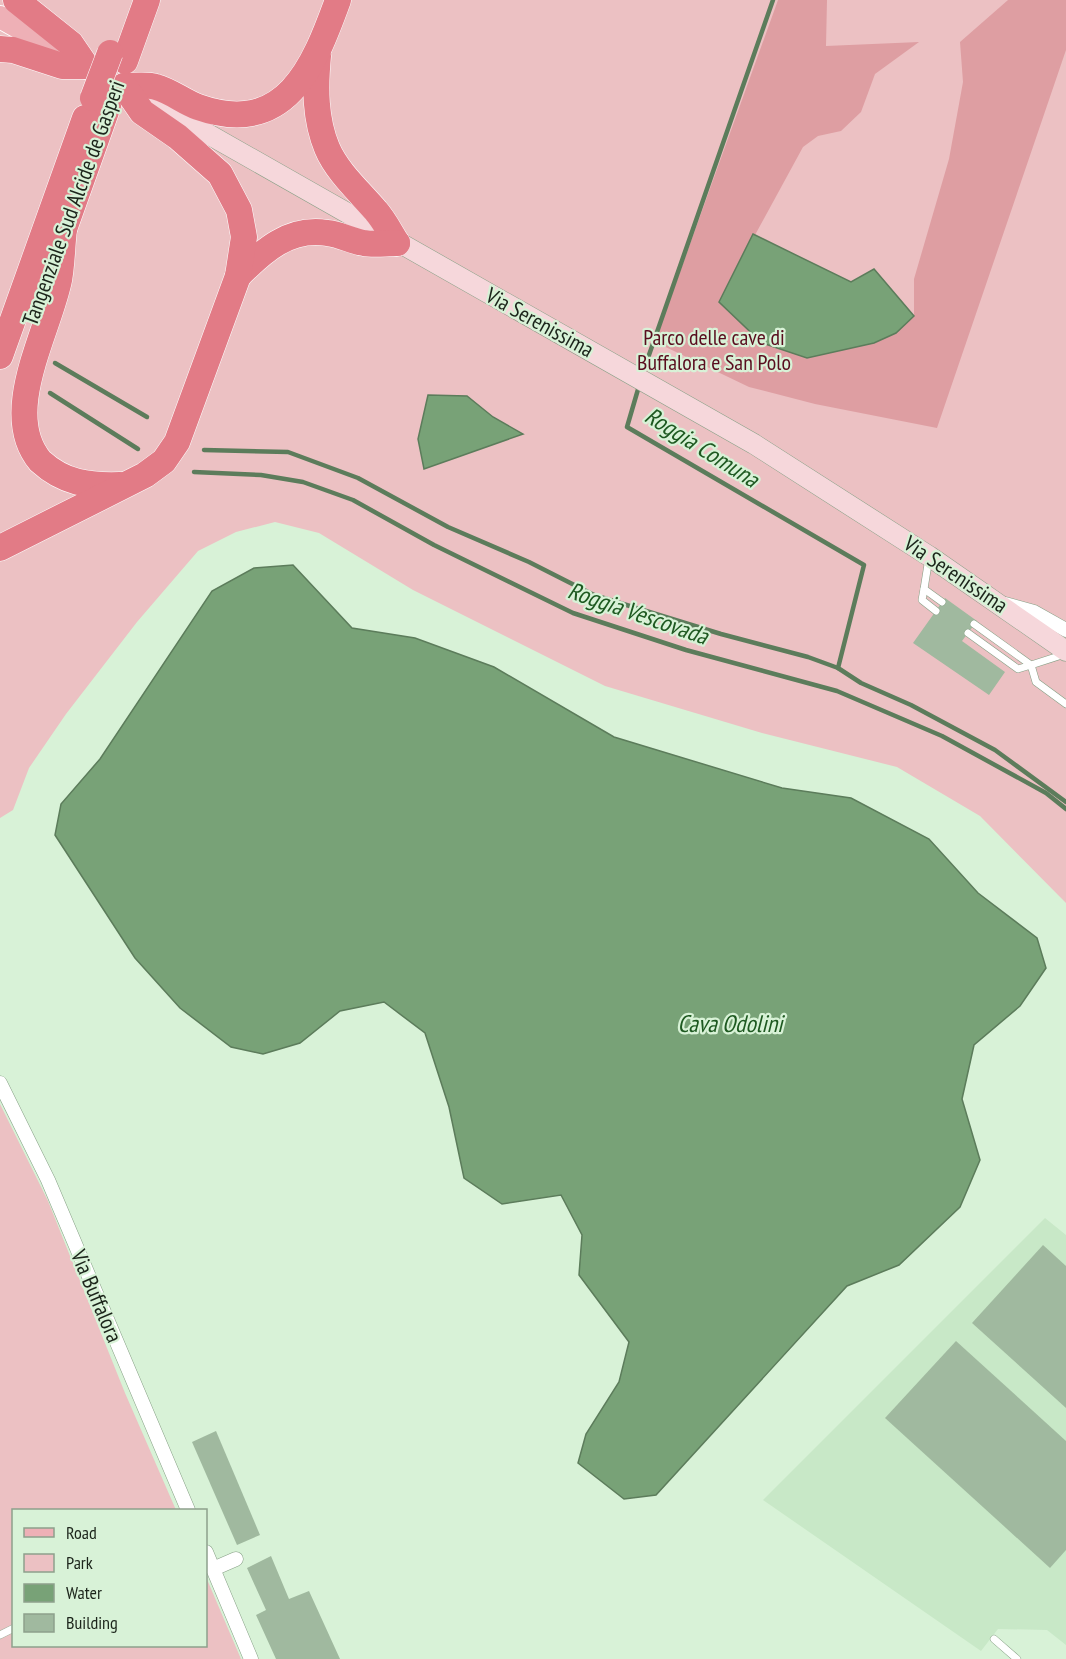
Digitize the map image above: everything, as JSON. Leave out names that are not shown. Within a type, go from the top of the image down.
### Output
[{"type":"highway","points":[[16,0],[71,44],[86,66]]},
{"type":"highway","name":"Tangenziale Sud Alcide de Gasperi","points":[[118,57],[129,0]]},
{"type":"highway","name":"Tangenziale Sud Alcide de Gasperi","points":[[2,401],[64,230],[100,102],[118,57],[147,0]]},
{"type":"highway","points":[[338,0],[319,53],[315,86],[318,117],[328,150],[351,184],[378,213],[397,243]]},
{"type":"highway","points":[[0,49],[13,50],[62,66],[86,66]]},
{"type":"highway","points":[[124,86],[155,86],[199,107],[215,111],[254,112],[272,107],[292,92],[319,53]]},
{"type":"highway","points":[[0,548],[145,476],[164,460],[177,442],[238,276],[244,237],[239,210],[229,186],[203,157],[142,112],[124,86]]},
{"type":"highway","name":"Tangenziale Sud Alcide de Gasperi","points":[[0,356],[72,153],[100,102]]},
{"type":"highway","points":[[0,319],[43,200],[72,153]]},
{"type":"highway","points":[[64,230],[59,280],[22,382],[18,408],[19,425],[34,456],[53,473],[71,481],[93,486],[127,484]]},
{"type":"highway","points":[[238,276],[263,251],[282,239],[303,234],[326,232],[365,243],[397,243]]},
{"type":"main road","name":"Via Serenissima","points":[[0,17],[754,444],[929,556],[1001,604],[1066,652]]},
{"type":"street","points":[[1001,604],[1034,612],[1066,630]]},
{"type":"street","name":"Via Buffalora","points":[[0,1083],[48,1180],[188,1509]]},
{"type":"street","points":[[207,1554],[251,1659]]},
{"type":"street","points":[[213,1569],[237,1559]]},
{"type":"lane","points":[[929,556],[922,600],[936,611]]},
{"type":"lane","points":[[924,589],[942,602]]},
{"type":"lane","points":[[974,624],[1031,665],[1036,682],[1066,704]]},
{"type":"lane","points":[[968,633],[1018,669],[1066,652]]},
{"type":"lane","points":[[994,1639],[1017,1659]]},
{"type":"shaded area","points":[[1045,1218],[1066,1235],[1066,1645],[1047,1630],[998,1629],[981,1651],[763,1500]]},
{"type":"green space","name":"Parco delle cave di Buffalora e San Polo","points":[[0,0],[1066,0],[1066,903],[980,816],[897,767],[762,733],[605,686],[413,590],[319,533],[275,522],[236,532],[198,551],[137,622],[66,714],[29,768],[13,810],[0,818]]},
{"type":"green space","points":[[778,0],[827,0],[826,46],[919,42],[875,74],[861,112],[841,131],[818,136],[803,147],[719,301],[914,316],[914,279],[949,159],[963,82],[960,42],[1008,0],[1066,0],[1066,50],[937,428],[815,404],[749,387],[651,340],[658,333]]},
{"type":"green space","points":[[0,1104],[48,1201],[125,1393],[176,1509],[12,1509],[12,1647],[207,1647],[207,1579],[241,1659],[0,1659]]},
{"type":"water","points":[[753,234],[851,282],[874,269],[914,316],[896,333],[874,343],[807,358],[762,343],[719,302]]},
{"type":"water","points":[[428,395],[467,396],[493,417],[523,434],[424,469],[418,439]]},
{"type":"water","name":"Cava Odolini","points":[[293,565],[352,628],[415,638],[494,667],[614,737],[782,788],[851,798],[929,839],[978,893],[1037,938],[1046,968],[1020,1006],[974,1045],[962,1099],[980,1160],[960,1207],[899,1265],[847,1286],[656,1495],[624,1499],[578,1463],[586,1434],[619,1382],[629,1342],[579,1275],[582,1235],[561,1195],[502,1204],[464,1178],[449,1107],[425,1033],[384,1002],[340,1011],[300,1043],[263,1054],[231,1047],[180,1008],[135,958],[55,835],[61,804],[100,759],[212,591],[254,568]]},
{"type":"building","points":[[945,598],[977,621],[962,641],[1005,672],[989,695],[913,643]]},
{"type":"building","points":[[1043,1245],[1066,1266],[1066,1408],[972,1323]]},
{"type":"building","points":[[956,1341],[1066,1441],[1066,1550],[1050,1568],[885,1418]]},
{"type":"building","points":[[216,1431],[260,1535],[237,1545],[192,1442]]},
{"type":"building","points":[[271,1556],[289,1599],[309,1591],[340,1659],[276,1659],[256,1615],[266,1610],[247,1568]]},
{"type":"waterway","name":"Roggia Comuna","points":[[642,375],[773,0]]},
{"type":"waterway","name":"Roggia Comuna","points":[[55,363],[147,417]]},
{"type":"waterway","name":"Roggia Comuna","points":[[639,386],[627,427],[864,565],[838,668]]},
{"type":"waterway","name":"Roggia Vescovada","points":[[50,393],[138,449]]},
{"type":"waterway","name":"Roggia Comuna","points":[[204,450],[288,452],[358,478],[448,527],[529,562],[594,595],[721,634],[808,657],[838,668],[861,683],[911,705],[995,750],[1066,802]]},
{"type":"waterway","name":"Roggia Vescovada","points":[[194,472],[261,475],[303,482],[353,500],[434,545],[573,613],[686,650],[837,691],[942,736],[1046,793],[1066,809]]}]
